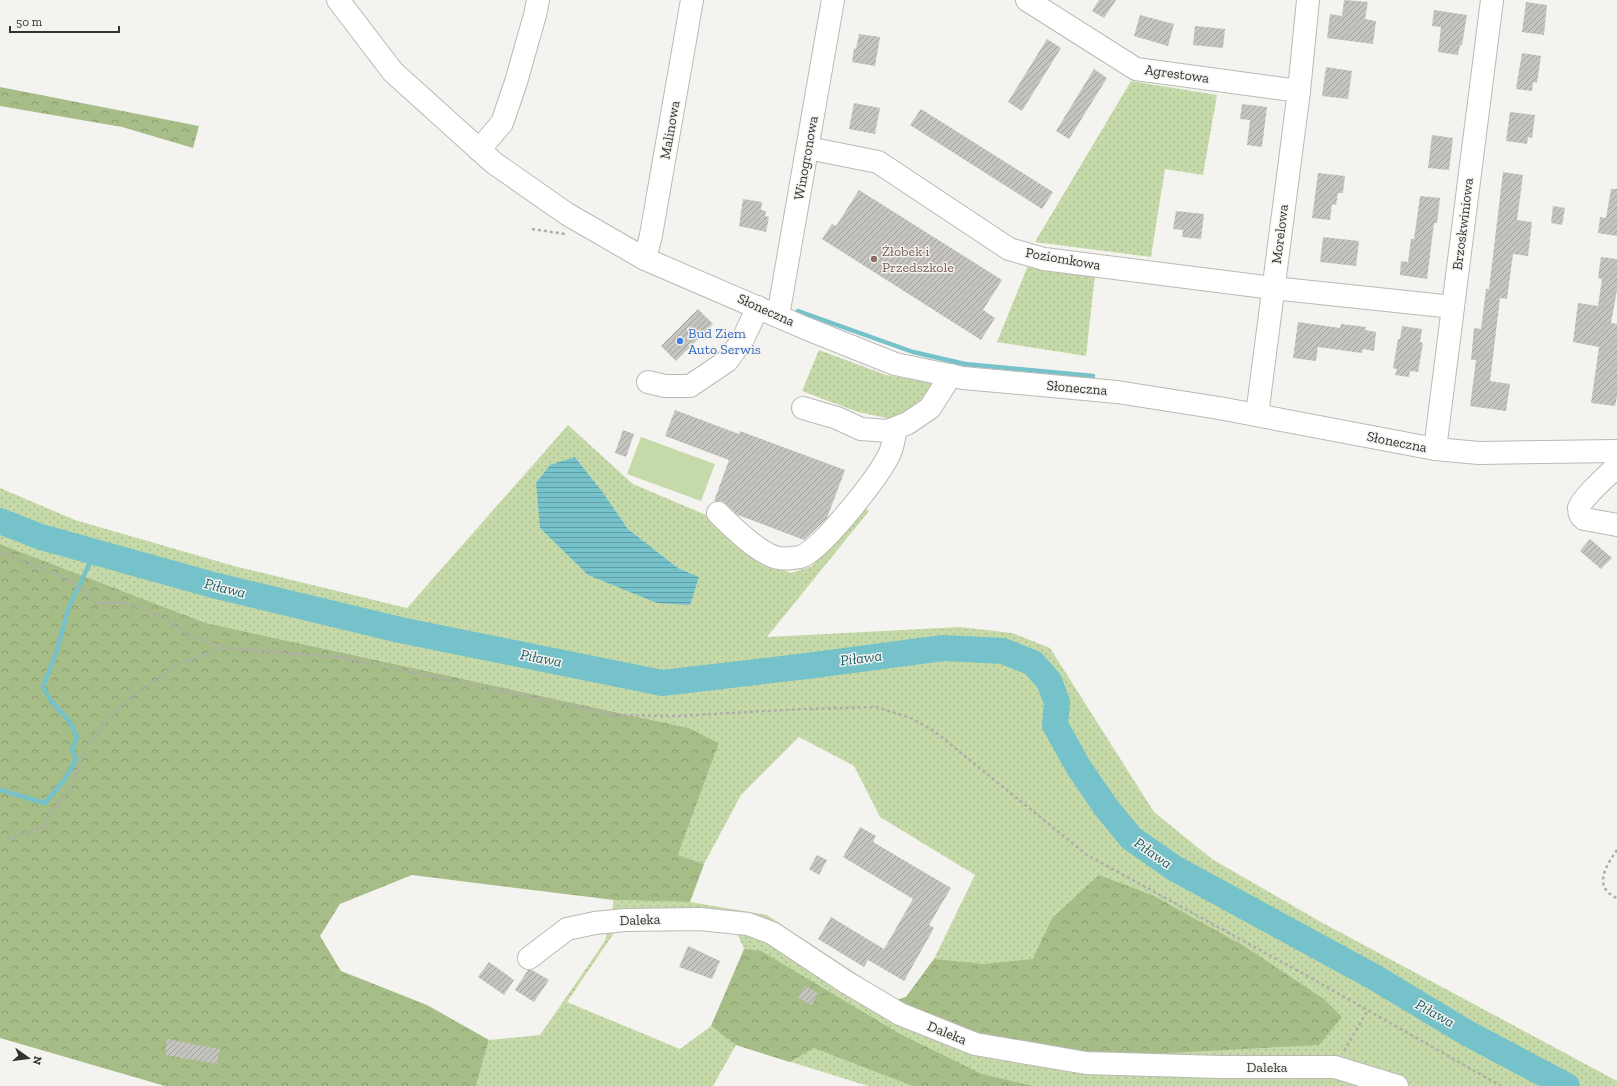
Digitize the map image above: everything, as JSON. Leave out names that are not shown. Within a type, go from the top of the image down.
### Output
[{"type":"street","name":"Słoneczna","points":[[338,0],[393,72],[479,150],[567,214],[645,259],[895,364],[971,378],[1117,392],[1257,415],[1435,449],[1478,454],[1617,451]]},
{"type":"street","points":[[479,150],[502,123],[516,82],[538,0]]},
{"type":"street","name":"Malinowa","points":[[645,259],[652,235],[692,0]]},
{"type":"street","name":"Winogronowa","points":[[778,316],[833,0]]},
{"type":"street","name":"Agrestowa","points":[[1027,0],[1136,69],[1299,91]]},
{"type":"street","name":"Morelowa","points":[[1257,415],[1299,91],[1308,0]]},
{"type":"street","name":"Brzoskwiniowa","points":[[1435,449],[1492,0]]},
{"type":"street","name":"Poziomkowa","points":[[808,148],[878,162],[1009,249],[1044,259],[1273,288]]},
{"type":"street","points":[[1273,288],[1453,307]]},
{"type":"street","points":[[648,382],[665,386],[690,386],[727,361],[743,339],[758,307]]},
{"type":"street","points":[[803,408],[836,418],[861,429],[888,431],[908,422],[930,408],[951,375]]},
{"type":"street","points":[[718,513],[740,535],[762,550],[778,558],[800,557],[811,551],[832,532],[875,476],[889,456],[896,428]]},
{"type":"street","points":[[1617,466],[1582,502],[1579,510],[1581,517],[1584,519],[1617,525]]},
{"type":"street","name":"Daleka","points":[[530,958],[567,929],[596,923],[625,920],[700,918],[748,924],[772,933],[846,982],[900,1014],[975,1044],[1086,1063],[1213,1067],[1335,1067],[1397,1086]]},
{"type":"path","points":[[0,553],[55,573],[88,594],[95,603],[128,603],[158,615],[189,635],[225,648],[344,658],[614,715],[677,716],[803,709],[876,707],[911,718],[934,731],[1087,855],[1368,1010],[1501,1086]]},
{"type":"path","points":[[8,839],[43,826],[71,786],[90,740],[120,704],[180,663],[225,648]]},
{"type":"path","points":[[1617,850],[1605,868],[1603,884],[1608,894],[1617,898]]},
{"type":"path","points":[[1335,1067],[1368,1010]]},
{"type":"green space","points":[[1131,81],[1217,95],[1203,175],[1165,169],[1151,257],[1035,242]]},
{"type":"green space","points":[[0,87],[199,126],[193,148],[122,127],[0,106]]},
{"type":"green space","points":[[1029,263],[1095,275],[1086,356],[997,342]]},
{"type":"green space","points":[[819,350],[886,375],[938,384],[933,394],[911,411],[891,419],[858,412],[802,391]]},
{"type":"green space","points":[[568,425],[633,484],[706,515],[724,526],[755,557],[791,573],[812,566],[863,507],[869,511],[767,637],[960,627],[1012,633],[1050,648],[1154,812],[1212,859],[1321,922],[1617,1081],[1617,1086],[868,1086],[736,1045],[713,1086],[476,1086],[489,1040],[540,1035],[605,941],[614,900],[690,902],[767,915],[896,1000],[906,997],[934,959],[975,875],[880,817],[854,766],[799,737],[741,795],[704,864],[678,855],[719,743],[689,728],[206,623],[0,544],[0,488],[75,520],[234,566],[407,608]],"holes":[[[575,457],[604,494],[628,529],[678,568],[699,577],[540,528]],[[688,927],[737,933],[744,949],[736,1044],[711,1026],[680,1049],[567,1002],[616,930]]]},
{"type":"green space","points":[[641,437],[715,464],[701,501],[627,474]]},
{"type":"green space","points":[[0,544],[206,623],[689,728],[719,743],[678,855],[704,864],[690,902],[614,900],[412,875],[340,904],[320,936],[341,971],[427,1005],[489,1040],[476,1086],[165,1086],[0,1038]]},
{"type":"green space","points":[[1099,875],[1154,896],[1244,946],[1324,999],[1342,1017],[1319,1045],[1112,1056],[981,1034],[896,1000],[906,997],[934,959],[984,964],[1033,959],[1052,918]]},
{"type":"green space","points":[[744,949],[761,951],[900,1034],[982,1074],[1033,1086],[913,1086],[814,1048],[790,1062],[736,1045],[711,1026]]},
{"type":"water","points":[[575,457],[604,494],[628,529],[678,568],[699,577],[690,605],[657,603],[588,575],[540,528],[536,483],[550,465]]},
{"type":"building","points":[[1099,0],[1116,0],[1104,18],[1092,11]]},
{"type":"building","points":[[1344,0],[1368,2],[1365,19],[1376,21],[1373,44],[1327,38],[1330,14],[1342,16]]},
{"type":"building","points":[[1526,2],[1547,5],[1544,35],[1522,32]]},
{"type":"building","points":[[1434,10],[1467,15],[1462,45],[1460,45],[1458,55],[1438,52],[1441,27],[1432,26]]},
{"type":"building","points":[[1140,15],[1174,24],[1168,46],[1134,36]]},
{"type":"building","points":[[1195,26],[1225,29],[1223,48],[1193,45]]},
{"type":"building","points":[[859,34],[880,37],[875,66],[852,62],[854,48],[856,49]]},
{"type":"building","points":[[1047,39],[1061,48],[1022,111],[1008,102]]},
{"type":"building","points":[[1522,53],[1541,56],[1537,83],[1533,82],[1532,91],[1516,89]]},
{"type":"building","points":[[1326,67],[1352,71],[1348,99],[1322,96]]},
{"type":"building","points":[[1094,69],[1107,78],[1069,139],[1056,131]]},
{"type":"building","points":[[854,103],[880,108],[875,134],[849,129]]},
{"type":"building","points":[[1242,104],[1267,107],[1262,147],[1247,145],[1250,120],[1240,119]]},
{"type":"building","points":[[921,109],[1053,192],[1042,209],[910,125]]},
{"type":"building","points":[[1510,112],[1535,115],[1532,138],[1528,137],[1527,144],[1506,141]]},
{"type":"building","points":[[1432,135],[1453,138],[1449,170],[1428,168]]},
{"type":"building","points":[[1503,172],[1523,175],[1517,220],[1532,222],[1528,256],[1513,254],[1507,299],[1500,298],[1490,381],[1510,384],[1506,411],[1470,406],[1476,360],[1471,360],[1474,328],[1481,329],[1486,289],[1489,289]]},
{"type":"building","points":[[1318,173],[1345,176],[1343,193],[1338,193],[1336,205],[1332,204],[1330,220],[1312,218]]},
{"type":"building","points":[[1611,189],[1617,189],[1617,236],[1598,233],[1600,217],[1606,218]]},
{"type":"building","name":"Żłobek i Przedszkole","points":[[859,190],[1002,280],[983,310],[995,318],[981,340],[822,239],[832,224],[836,226]]},
{"type":"building","points":[[1420,196],[1440,198],[1437,223],[1434,223],[1427,279],[1400,275],[1401,261],[1408,262],[1411,239],[1414,239]]},
{"type":"building","points":[[743,199],[762,202],[761,210],[766,211],[765,216],[769,217],[766,232],[739,226]]},
{"type":"building","points":[[1553,206],[1565,208],[1562,225],[1551,223]]},
{"type":"building","points":[[1176,211],[1204,214],[1201,239],[1182,237],[1183,230],[1173,229]]},
{"type":"building","points":[[1323,237],[1359,241],[1356,266],[1320,262]]},
{"type":"building","points":[[1601,257],[1617,259],[1617,290],[1611,323],[1617,324],[1617,396],[1615,406],[1591,403],[1599,347],[1573,342],[1578,303],[1598,306],[1602,279],[1598,278]]},
{"type":"building","points":[[698,309],[713,324],[676,361],[661,346]]},
{"type":"building","points":[[1298,322],[1340,328],[1341,324],[1366,327],[1365,330],[1376,332],[1374,351],[1363,349],[1362,353],[1318,347],[1316,361],[1293,358]]},
{"type":"building","points":[[1402,326],[1422,329],[1420,342],[1423,343],[1418,372],[1410,371],[1409,377],[1395,375],[1397,369],[1393,368]]},
{"type":"building","points":[[675,410],[739,434],[740,431],[845,470],[827,518],[804,540],[738,515],[722,501],[714,501],[729,460],[665,436]]},
{"type":"building","points":[[623,430],[634,434],[626,457],[615,453]]},
{"type":"building","points":[[1590,539],[1612,558],[1601,569],[1580,551]]},
{"type":"building","points":[[860,827],[876,836],[873,842],[951,888],[929,925],[934,928],[904,981],[868,960],[864,967],[818,939],[831,917],[884,949],[913,899],[843,857]]},
{"type":"building","points":[[817,855],[827,860],[819,875],[809,869]]},
{"type":"building","points":[[688,946],[720,961],[712,979],[679,967]]},
{"type":"building","points":[[489,962],[514,980],[504,995],[478,977]]},
{"type":"building","points":[[528,970],[532,970],[549,980],[534,1002],[515,990]]},
{"type":"building","points":[[805,986],[818,993],[812,1005],[798,998]]},
{"type":"building","points":[[167,1039],[220,1049],[217,1064],[165,1055]]},
{"type":"waterway","points":[[798,311],[913,352],[965,364],[1093,376]]},
{"type":"waterway","name":"Piława","points":[[0,521],[41,537],[213,585],[400,630],[662,683],[943,648],[1003,651],[1033,663],[1049,681],[1057,702],[1055,725],[1079,768],[1105,806],[1131,838],[1174,868],[1374,977],[1467,1033],[1567,1086]]},
{"type":"waterway","points":[[0,790],[45,803],[65,779],[76,759],[72,750],[77,737],[70,722],[51,701],[43,687],[56,653],[69,607],[95,552]]},
{"type":"place","name":"Żłobek i Przedszkole","points":[[874,259]]},
{"type":"place","name":"Bud Ziem Auto Serwis","points":[[680,341]]}]
